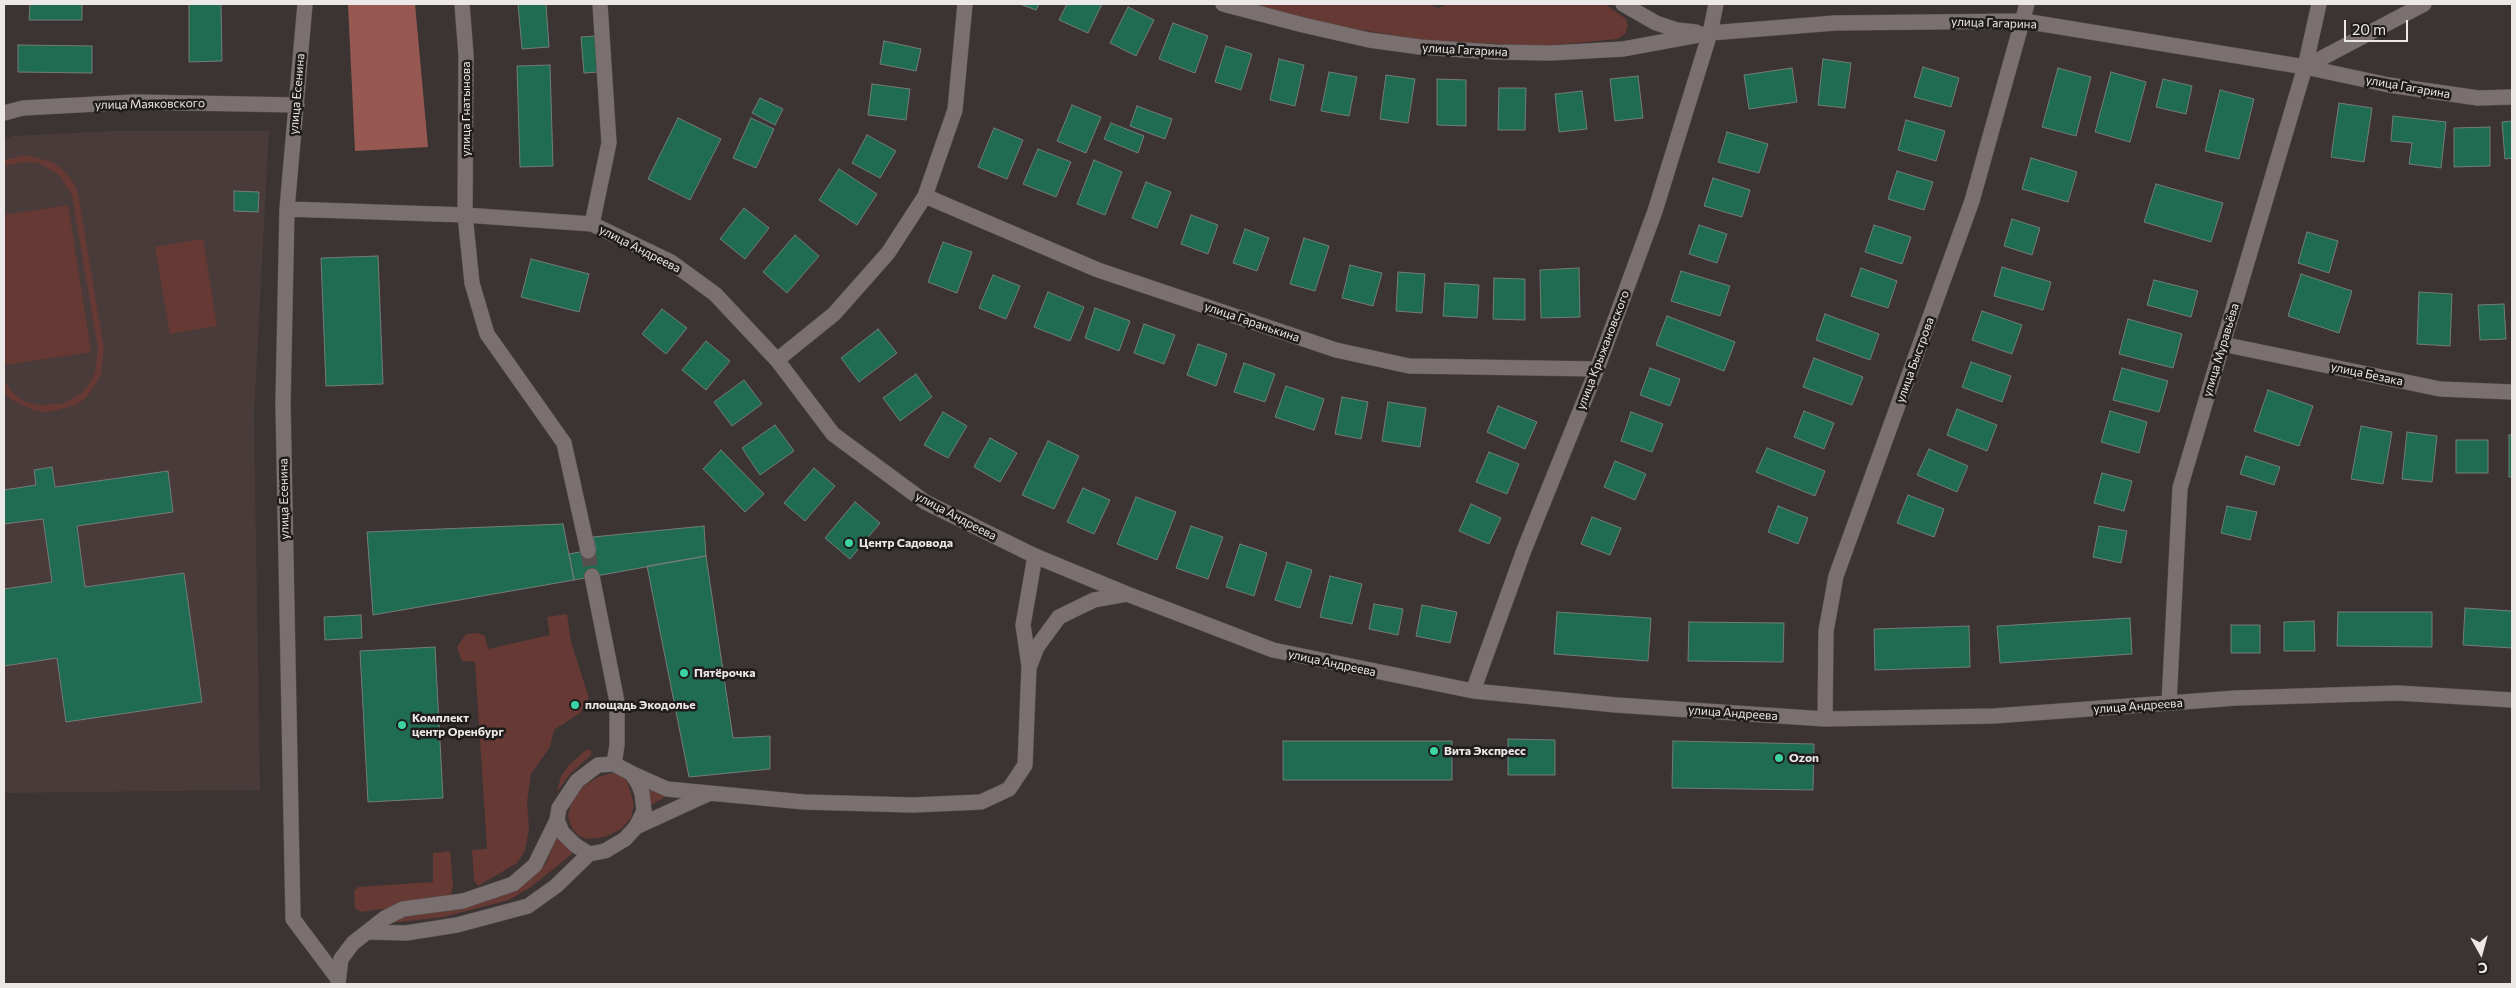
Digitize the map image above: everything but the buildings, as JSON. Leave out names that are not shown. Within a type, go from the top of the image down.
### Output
[{"type":"street","name":"улица Есенина","points":[[305,4],[286,209],[283,403],[292,919],[338,982]]},
{"type":"street","name":"улица Гнатынова","points":[[462,4],[466,55],[466,214],[472,283],[487,334],[564,443],[588,551]]},
{"type":"street","points":[[592,224],[609,143],[600,4]]},
{"type":"street","points":[[777,360],[834,314],[888,254],[925,196],[955,110],[965,4]]},
{"type":"street","name":"улица Гагарина","points":[[1223,4],[1303,26],[1369,40],[1420,47],[1495,52],[1551,53],[1623,49],[1710,33],[1835,23],[2024,22],[2305,67],[2418,90],[2478,98],[2512,97]]},
{"type":"street","name":"улица Гагарина","points":[[1623,4],[1656,23],[1677,30],[1710,33]]},
{"type":"street","name":"улица Крыжановского","points":[[1473,691],[1524,550],[1597,369],[1655,211],[1710,33],[1716,4]]},
{"type":"street","name":"улица Быстрова","points":[[1825,719],[1826,631],[1836,576],[1972,201],[2024,22],[2027,4]]},
{"type":"street","name":"улица Муравьёва","points":[[2169,704],[2180,488],[2305,67],[2319,4]]},
{"type":"street","points":[[2305,67],[2424,4]]},
{"type":"street","name":"улица Маяковского","points":[[4,113],[23,108],[134,102],[297,105]]},
{"type":"street","name":"улица Гаранькина","points":[[925,196],[1098,270],[1336,350],[1409,366],[1597,369]]},
{"type":"street","name":"улица Андреева","points":[[286,209],[466,214],[592,224],[671,262],[715,294],[777,360],[833,434],[925,502],[1035,556],[1126,594],[1273,650],[1473,691],[1616,705],[1825,719],[1994,716],[2236,698],[2398,693],[2512,700]]},
{"type":"street","name":"улица Безака","points":[[2222,344],[2440,389],[2512,392]]},
{"type":"street","points":[[338,982],[341,959],[353,942],[385,918],[403,909],[463,901],[513,884],[535,865],[558,820],[559,808],[563,799],[577,780],[598,765],[614,764],[667,789],[804,802],[913,805],[981,802],[1009,789],[1026,765],[1029,666],[1023,625],[1035,556]]},
{"type":"street","points":[[592,576],[617,702],[617,745],[614,764]]},
{"type":"street","points":[[1029,666],[1037,647],[1059,617],[1094,600],[1126,594]]},
{"type":"street","points":[[368,932],[415,932],[457,925],[528,906],[556,886],[589,854],[612,847],[625,839],[636,827],[644,811],[642,793],[631,773]]},
{"type":"street","points":[[636,827],[708,794]]},
{"type":"street","points":[[558,820],[562,832],[575,845],[589,854]]},
{"type":"shaded area","points":[[348,4],[415,4],[428,147],[355,151]]},
{"type":"shaded area","points":[[1242,4],[1429,4],[1438,8],[1449,4],[1605,4],[1626,19],[1628,26],[1625,34],[1617,39],[1543,46],[1422,40],[1308,21]]},
{"type":"shaded area","points":[[111,131],[269,131],[254,415],[260,790],[4,793],[4,140],[12,136]]},
{"type":"shaded area","points":[[26,155],[52,162],[63,170],[72,180],[78,193],[104,349],[101,375],[87,397],[76,405],[49,412],[35,411],[10,399],[4,392],[4,381],[14,394],[24,401],[37,405],[62,404],[82,393],[90,383],[95,373],[98,349],[72,195],[59,175],[38,163],[25,162],[4,166],[4,160]]},
{"type":"shaded area","points":[[68,205],[91,352],[6,365],[4,352],[4,215]]},
{"type":"shaded area","points":[[203,239],[217,326],[170,334],[155,247]]},
{"type":"shaded area","points":[[567,614],[571,642],[589,698],[580,713],[554,730],[550,747],[531,774],[527,802],[529,829],[525,851],[517,863],[478,886],[474,880],[472,850],[487,849],[475,662],[462,661],[457,647],[466,634],[478,633],[485,636],[488,649],[550,635],[547,617]]},
{"type":"shaded area","points":[[587,749],[591,751],[591,755],[569,775],[557,792],[561,776],[569,765]]},
{"type":"shaded area","points":[[612,773],[620,775],[627,781],[634,804],[631,818],[621,829],[605,837],[588,839],[579,836],[572,828],[568,816],[571,803],[584,786],[598,777]]},
{"type":"shaded area","points":[[648,785],[673,792],[650,806]]},
{"type":"shaded area","points":[[558,835],[577,850],[531,887],[509,900],[443,917],[391,923],[389,919],[442,911],[507,894],[531,879],[546,863]]},
{"type":"shaded area","points":[[450,851],[453,885],[451,895],[445,900],[361,912],[355,908],[354,891],[358,887],[433,882],[433,853]]},
{"type":"tunnel","points":[[588,551],[592,576]]},
{"type":"place","name":"Центр Садовода","points":[[849,543]]},
{"type":"place","name":"Пятёрочка","points":[[684,673]]},
{"type":"place","name":"площадь Экодолье","points":[[575,705]]},
{"type":"place","name":"Комплект центр Оренбург","points":[[402,725]]},
{"type":"place","name":"Вита Экспресс","points":[[1434,751]]},
{"type":"place","name":"Ozon","points":[[1779,758]]}]
